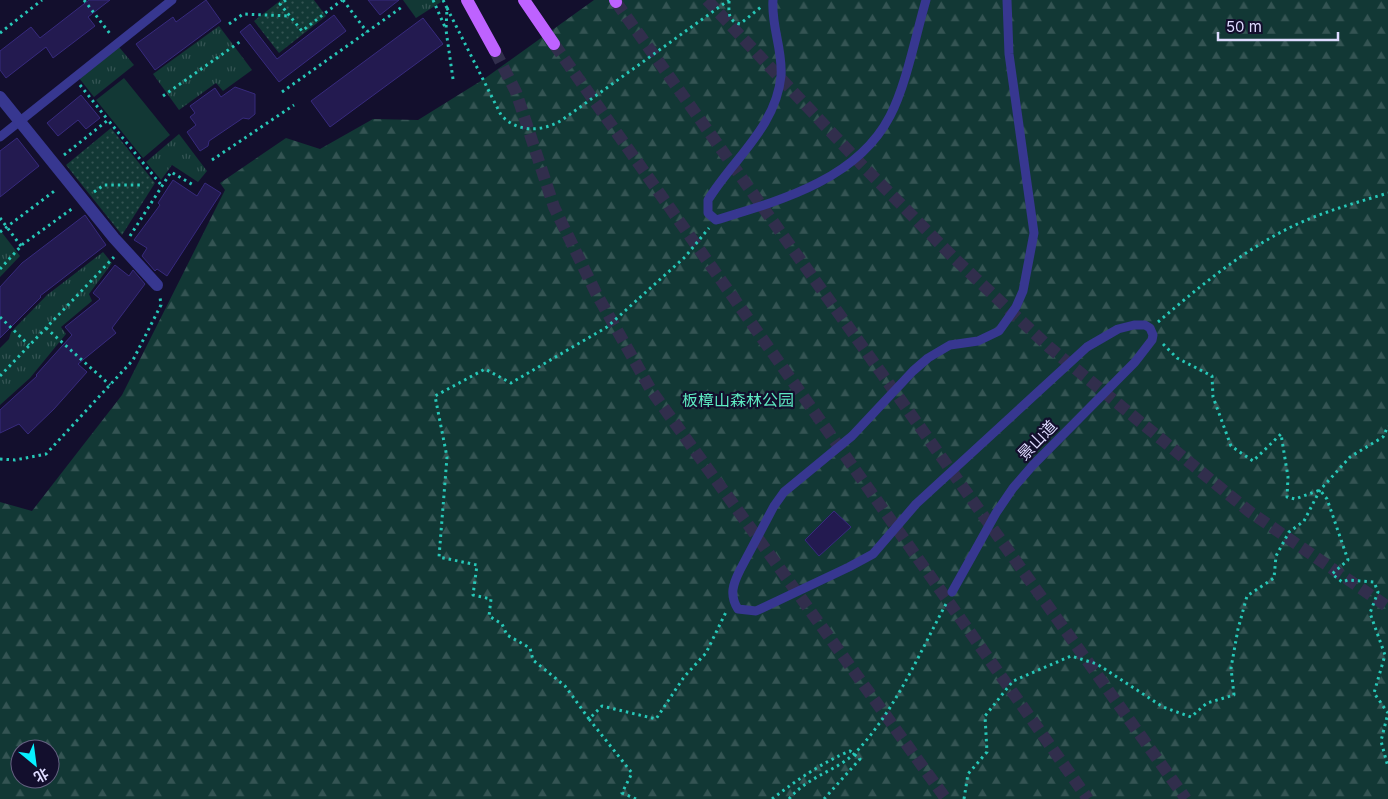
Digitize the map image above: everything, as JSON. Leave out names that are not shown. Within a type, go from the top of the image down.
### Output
[{"type":"main road","points":[[467,0],[495,51]]},
{"type":"main road","points":[[524,0],[554,44]]},
{"type":"street","points":[[0,97],[157,286]]},
{"type":"lane","points":[[0,137],[172,0]]},
{"type":"lane","points":[[773,0],[772,14],[780,55],[779,92],[760,132],[708,200],[708,213],[716,220],[784,199],[799,192],[836,172],[863,151],[883,128],[897,102],[926,0]]},
{"type":"lane","points":[[1007,0],[1009,54],[1034,233],[1028,268],[1016,307],[999,331],[989,337],[950,346],[928,358],[913,371],[846,441],[793,483],[774,506],[735,581],[732,598],[738,609],[756,611],[867,558],[878,549],[916,504],[1087,347],[1118,329],[1134,325],[1145,325],[1152,332]]},
{"type":"lane","name":"景山道","points":[[952,592],[1013,488],[1033,465],[1135,362],[1152,340],[1152,332]]},
{"type":"path","points":[[0,33],[42,0]]},
{"type":"path","points":[[84,0],[118,43]]},
{"type":"path","points":[[286,0],[280,4],[302,32],[343,0],[367,32]]},
{"type":"path","points":[[433,0],[446,30]]},
{"type":"path","points":[[443,0],[501,115],[514,125],[534,130],[548,128],[562,120],[729,0],[730,18],[740,24],[763,5]]},
{"type":"path","points":[[282,92],[402,7]]},
{"type":"path","points":[[447,8],[446,30],[453,79]]},
{"type":"path","points":[[229,24],[243,14],[289,16]]},
{"type":"path","points":[[164,96],[241,41]]},
{"type":"path","points":[[74,78],[162,186]]},
{"type":"path","points":[[212,160],[294,105]]},
{"type":"path","points":[[54,164],[108,120]]},
{"type":"path","points":[[0,376],[123,247],[171,172],[195,186]]},
{"type":"path","points":[[0,232],[68,181]]},
{"type":"path","points":[[0,269],[21,246],[104,185],[141,185]]},
{"type":"path","points":[[1320,490],[1295,499],[1287,497],[1288,477],[1281,434],[1253,461],[1231,446],[1213,397],[1212,376],[1177,358],[1152,332],[1193,293],[1250,251],[1291,228],[1329,211],[1388,193]]},
{"type":"path","points":[[0,218],[21,246]]},
{"type":"path","points":[[636,799],[622,793],[632,773],[565,686],[533,660],[530,648],[507,634],[502,624],[489,616],[491,599],[473,595],[477,565],[440,558],[447,457],[435,396],[485,369],[512,382],[607,327],[685,257],[716,220]]},
{"type":"path","points":[[0,459],[15,460],[46,454],[133,360],[161,306],[157,286]]},
{"type":"path","points":[[0,317],[29,345]]},
{"type":"path","points":[[46,328],[110,385]]},
{"type":"path","points":[[964,799],[968,774],[987,752],[985,716],[1012,681],[1071,656],[1098,664],[1163,707],[1191,718],[1207,703],[1234,695],[1231,668],[1238,629],[1247,596],[1274,578],[1276,556],[1289,532],[1304,521],[1320,490],[1350,457],[1382,437],[1388,426]]},
{"type":"path","points":[[1320,490],[1327,499],[1348,560],[1332,574],[1342,582],[1348,580],[1374,582],[1378,592],[1370,613],[1386,655],[1374,693],[1388,713],[1381,741],[1388,767]]},
{"type":"path","points":[[789,799],[804,783],[855,753],[872,733],[891,703],[952,592]]},
{"type":"path","points":[[589,719],[602,706],[656,719],[684,677],[706,654],[732,598]]},
{"type":"path","points":[[772,799],[804,775],[833,758],[850,751],[855,753],[860,759],[824,799]]},
{"type":"green space","points":[[281,0],[314,0],[326,16],[279,53],[254,21]]},
{"type":"green space","points":[[403,0],[440,0],[441,2],[416,18]]},
{"type":"green space","name":"板樟山森林公园","points":[[594,0],[1388,0],[1388,799],[0,799],[0,502],[32,511],[122,395],[225,190],[220,183],[286,138],[320,149],[373,119],[418,120],[484,79]]},
{"type":"green space","points":[[219,26],[252,70],[223,91],[216,83],[179,110],[153,74]]},
{"type":"green space","points":[[119,47],[134,65],[94,97],[79,78]]},
{"type":"green space","points":[[124,78],[170,135],[143,158],[96,100]]},
{"type":"green space","points":[[111,128],[155,183],[122,235],[66,165]]},
{"type":"green space","points":[[179,134],[207,171],[198,182],[172,165],[161,180],[146,162]]},
{"type":"green space","points":[[0,230],[20,256],[0,277]]},
{"type":"green space","points":[[103,252],[112,263],[89,294],[92,301],[61,327],[66,334],[30,378],[0,405],[0,348],[9,339],[11,332],[47,295]]},
{"type":"building","points":[[89,0],[110,0],[88,17],[95,26],[53,58],[46,47],[6,78],[0,70],[0,51],[31,27],[40,38]]},
{"type":"building","points":[[206,0],[221,21],[155,70],[136,44],[173,17],[176,22]]},
{"type":"building","points":[[368,0],[399,0],[380,15]]},
{"type":"building","points":[[334,15],[346,31],[279,82],[240,32],[250,24],[277,59]]},
{"type":"building","points":[[423,18],[443,44],[330,127],[311,101]]},
{"type":"building","points":[[235,87],[255,94],[255,114],[249,119],[243,118],[209,141],[208,146],[200,151],[187,132],[196,125],[190,117],[195,113],[190,106],[215,88],[221,97]]},
{"type":"building","points":[[81,95],[100,118],[86,129],[78,120],[58,136],[47,123]]},
{"type":"building","points":[[17,138],[39,166],[0,197],[0,151]]},
{"type":"building","points":[[173,180],[197,196],[205,183],[221,193],[167,276],[157,269],[155,271],[142,256],[147,248],[134,240],[160,205],[158,203]]},
{"type":"building","points":[[85,215],[106,245],[40,296],[0,338],[0,287],[22,263]]},
{"type":"building","points":[[115,265],[129,276],[133,270],[145,284],[112,328],[116,333],[78,364],[87,372],[54,409],[28,434],[19,424],[0,433],[0,410],[37,376],[72,335],[65,327],[100,299],[93,293]]},
{"type":"building","points":[[834,511],[851,527],[819,556],[805,540]]},
{"type":"tunnel","points":[[707,0],[861,164],[954,258],[1049,347],[1250,512],[1388,607]]},
{"type":"tunnel","points":[[616,2],[1186,799]]},
{"type":"tunnel","points":[[554,44],[1088,799]]},
{"type":"tunnel","points":[[495,51],[516,92],[554,207],[596,293],[651,390],[946,799]]}]
